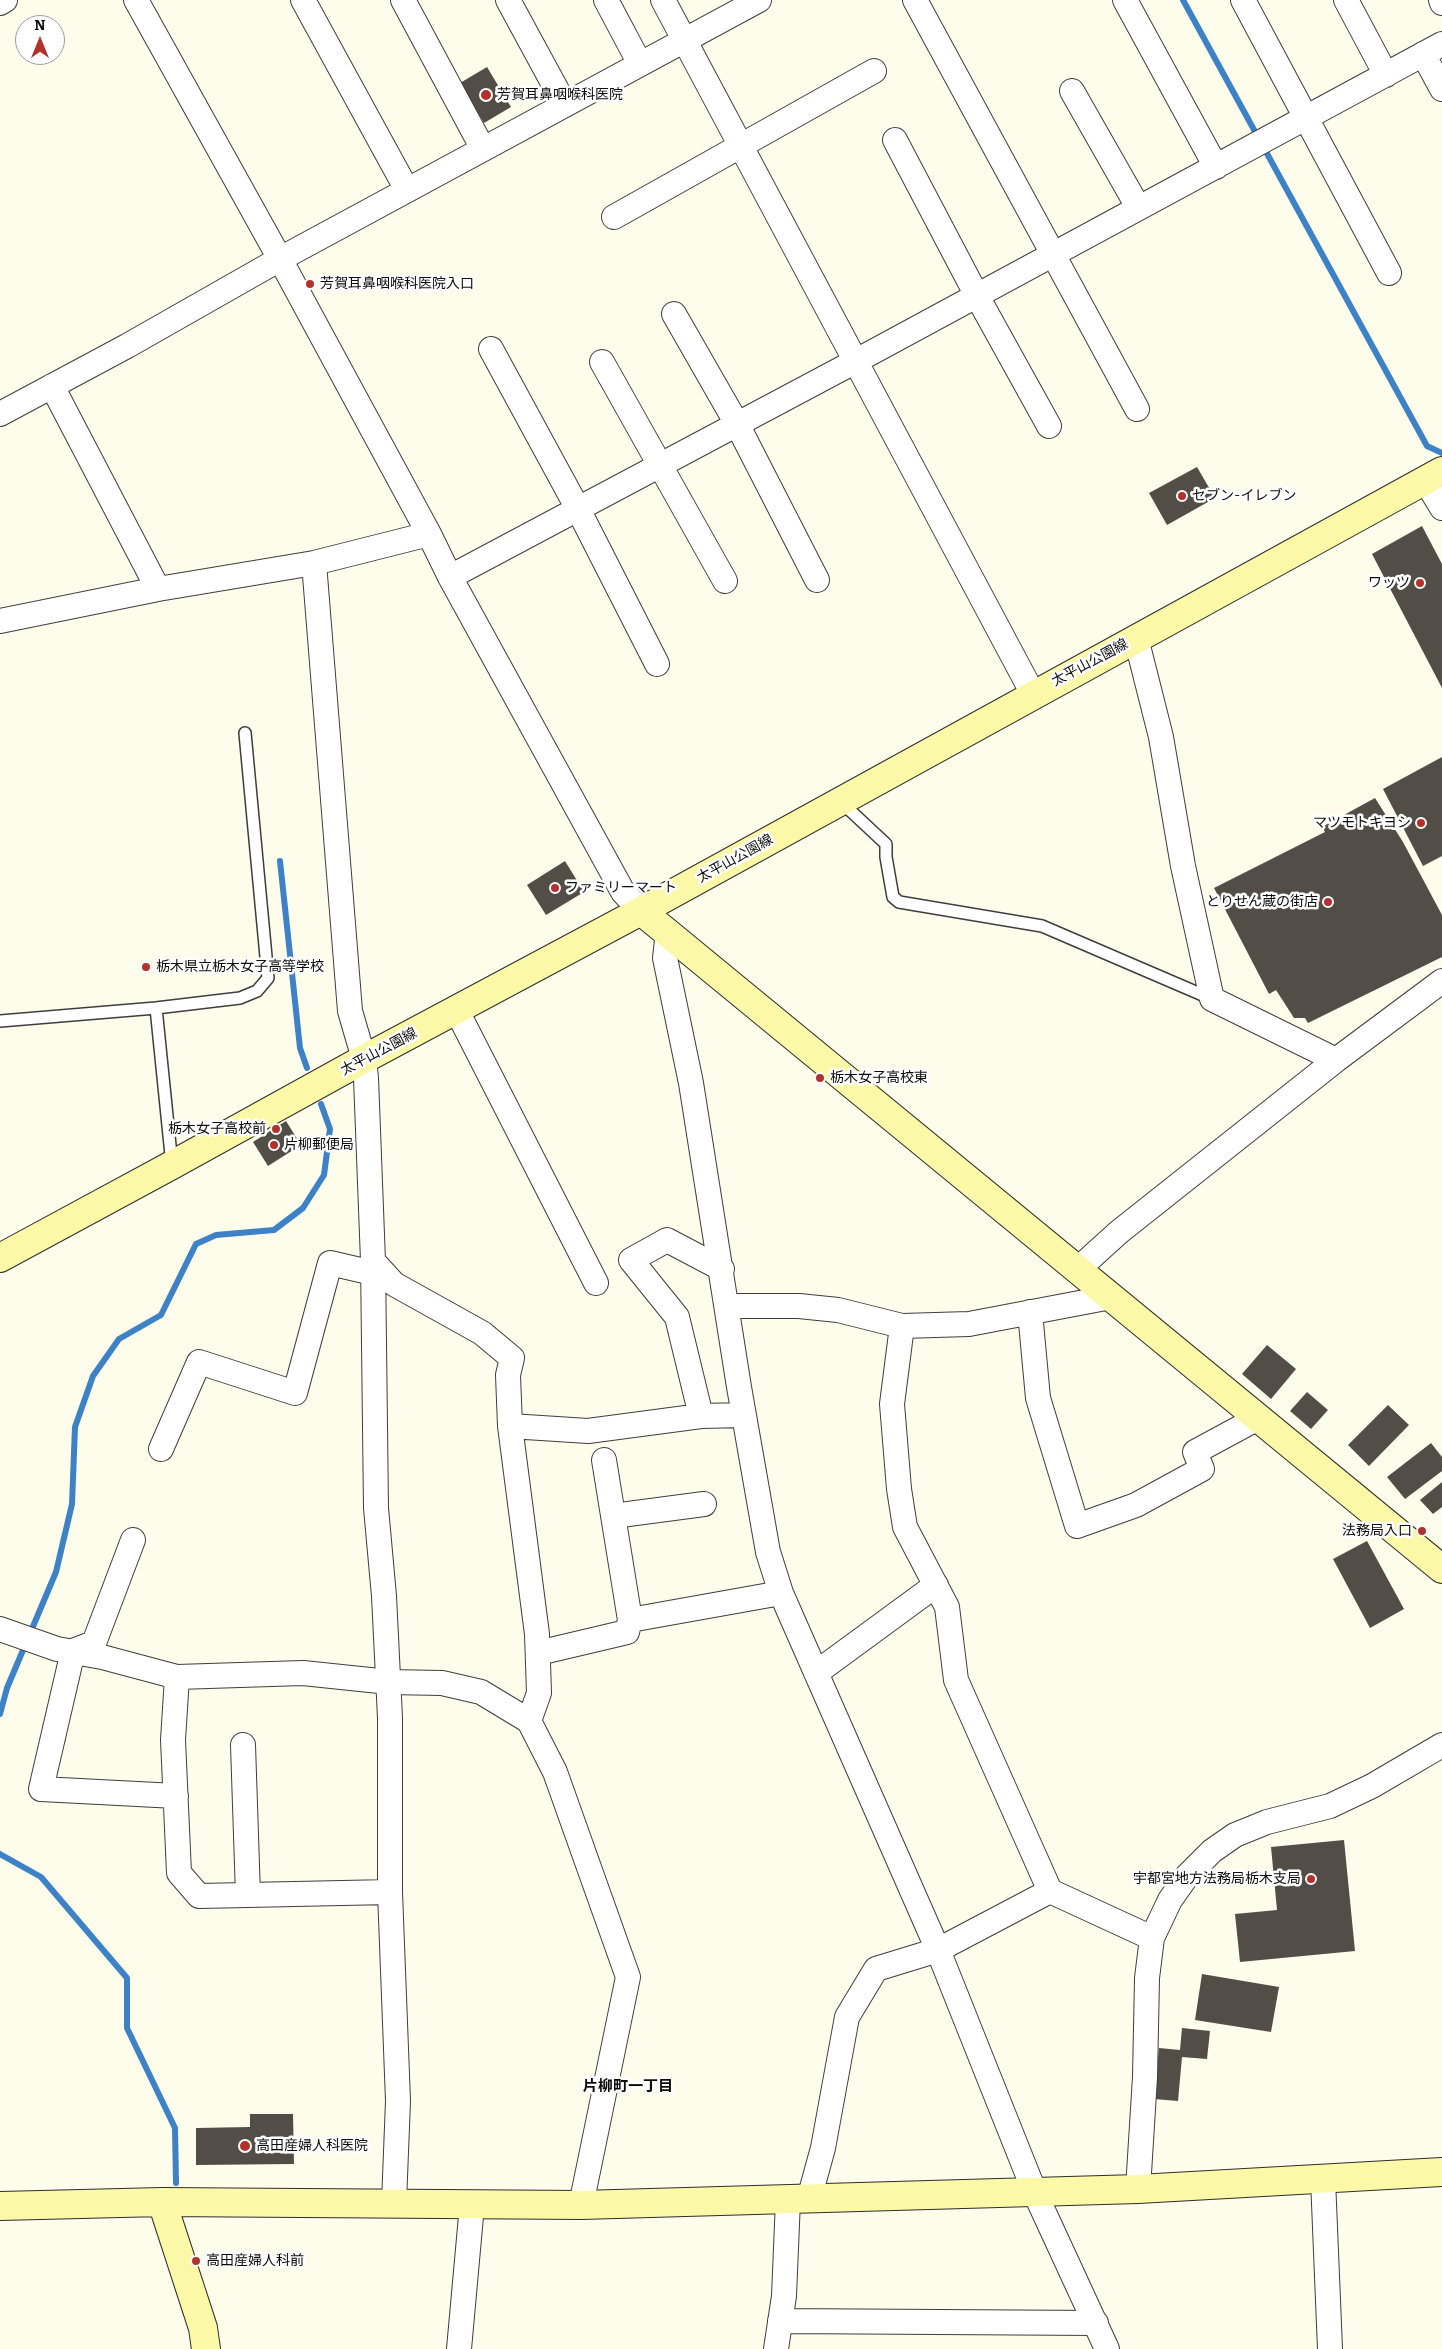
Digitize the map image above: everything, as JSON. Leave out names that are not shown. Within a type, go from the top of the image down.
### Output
[{"type":"street","points":[[0,2],[5,0]]},
{"type":"street","points":[[136,0],[280,259],[429,534],[450,577],[623,892],[641,911],[668,931],[1442,1569]]},
{"type":"street","points":[[302,0],[407,190]]},
{"type":"street","points":[[403,0],[483,149]]},
{"type":"street","points":[[508,0],[565,104]]},
{"type":"street","points":[[606,0],[640,64]]},
{"type":"street","points":[[663,0],[1033,694]]},
{"type":"street","points":[[0,414],[280,259],[759,0]]},
{"type":"street","points":[[914,0],[1137,409]]},
{"type":"street","points":[[1125,0],[1216,167]]},
{"type":"street","points":[[1243,0],[1390,273]]},
{"type":"street","points":[[1346,0],[1386,75]]},
{"type":"street","points":[[450,577],[856,361],[1433,49],[1442,89]]},
{"type":"street","points":[[614,217],[874,71]]},
{"type":"street","points":[[1072,91],[1138,208]]},
{"type":"street","points":[[894,140],[1049,426]]},
{"type":"street","points":[[674,314],[738,424],[817,580]]},
{"type":"street","points":[[491,349],[578,508],[657,664]]},
{"type":"street","points":[[602,362],[725,581]]},
{"type":"street","points":[[52,386],[158,589]]},
{"type":"street","points":[[1433,476],[1442,508]]},
{"type":"street","name":"太平山公園線","points":[[0,1258],[364,1059],[641,911],[1433,476]]},
{"type":"street","points":[[0,621],[158,589],[314,563],[429,534]]},
{"type":"street","points":[[314,563],[350,1011],[364,1059],[373,1267],[376,1508],[389,1682],[390,1892],[398,2101],[394,2203]]},
{"type":"street","points":[[1136,638],[1161,737],[1183,866],[1212,999],[1336,1060]]},
{"type":"street","points":[[668,931],[665,958],[691,1083],[768,1552],[781,1593],[938,1950],[1035,2193],[1107,2349]]},
{"type":"street","points":[[1077,1270],[1119,1232],[1336,1060],[1442,981]]},
{"type":"street","points":[[457,1011],[596,1282]]},
{"type":"street","points":[[701,1416],[677,1317],[631,1260],[667,1240],[722,1269]]},
{"type":"street","points":[[161,1449],[199,1362],[295,1393],[330,1263],[373,1267],[394,1284],[482,1333],[512,1358],[508,1375],[510,1426],[538,1653],[539,1693],[529,1721]]},
{"type":"street","points":[[728,1306],[800,1306],[828,1309],[902,1326],[969,1324],[1111,1297]]},
{"type":"street","points":[[1030,1312],[1038,1398],[1077,1526],[1136,1505],[1202,1469],[1195,1452],[1258,1418]]},
{"type":"street","points":[[902,1326],[892,1404],[899,1489],[905,1527],[947,1607],[956,1680],[1050,1891],[1152,1938]]},
{"type":"street","points":[[510,1426],[588,1431],[701,1416],[744,1415]]},
{"type":"street","points":[[538,1653],[627,1632],[630,1620],[604,1460]]},
{"type":"street","points":[[613,1516],[704,1504]]},
{"type":"street","points":[[73,1651],[94,1643],[133,1540]]},
{"type":"street","points":[[816,1673],[936,1585]]},
{"type":"street","points":[[630,1620],[781,1593]]},
{"type":"street","points":[[0,1629],[57,1648],[177,1677],[302,1673],[389,1682],[442,1683],[480,1692],[529,1721],[555,1772],[628,1977],[581,2205]]},
{"type":"street","points":[[73,1651],[41,1789],[176,1796]]},
{"type":"street","points":[[177,1677],[173,1740],[179,1873],[199,1896],[390,1892]]},
{"type":"street","points":[[243,1745],[248,1895]]},
{"type":"street","points":[[1138,2189],[1145,2077],[1147,1978],[1152,1938],[1170,1900],[1187,1876],[1212,1851],[1235,1835],[1267,1822],[1330,1806],[1372,1786],[1442,1745]]},
{"type":"street","points":[[776,2349],[799,2200],[823,2148],[847,2017],[876,1969],[938,1950],[1050,1891]]},
{"type":"street","points":[[0,2206],[162,2202],[581,2205],[799,2200],[1138,2189],[1442,2172]]},
{"type":"street","points":[[1324,2179],[1330,2349]]},
{"type":"street","points":[[162,2202],[203,2328],[206,2349]]},
{"type":"street","points":[[459,2349],[472,2204]]},
{"type":"street","points":[[780,2321],[1096,2324]]},
{"type":"lane","points":[[0,1021],[156,1008],[240,998],[257,991],[268,978],[244,732]]},
{"type":"lane","points":[[840,801],[886,844],[886,857],[893,897],[899,902],[1042,926],[1212,999]]},
{"type":"lane","points":[[156,1008],[172,1165]]},
{"type":"building","name":"芳賀耳鼻咽喉科医院","points":[[487,67],[511,107],[484,123],[460,83]]},
{"type":"building","name":"セブン-イレブン","points":[[1197,467],[1215,498],[1167,525],[1149,493]]},
{"type":"building","name":"ワッツ","points":[[1422,526],[1442,564],[1442,688],[1372,554]]},
{"type":"building","name":"マツモトキヨシ","points":[[1442,757],[1442,856],[1423,866],[1383,789]]},
{"type":"building","name":"とりせん蔵の街店","points":[[1375,798],[1403,842],[1442,915],[1442,957],[1308,1023],[1305,1018],[1294,1018],[1276,990],[1269,994],[1214,888],[1325,832],[1322,827]]},
{"type":"building","points":[[565,861],[584,892],[546,915],[527,885]]},
{"type":"building","points":[[286,1121],[301,1145],[268,1166],[253,1142]]},
{"type":"building","points":[[1267,1345],[1296,1369],[1271,1399],[1242,1374]]},
{"type":"building","points":[[1307,1392],[1328,1410],[1311,1429],[1290,1411]]},
{"type":"building","points":[[1388,1405],[1409,1425],[1369,1466],[1348,1445]]},
{"type":"building","points":[[1431,1443],[1442,1457],[1442,1471],[1405,1499],[1387,1477]]},
{"type":"building","points":[[1442,1482],[1442,1507],[1433,1514],[1420,1500]]},
{"type":"building","points":[[1367,1541],[1404,1609],[1370,1628],[1333,1559]]},
{"type":"building","name":"宇都宮地方法務局栃木支局","points":[[1344,1840],[1355,1951],[1240,1962],[1235,1914],[1277,1910],[1271,1847]]},
{"type":"building","points":[[1202,1974],[1279,1987],[1271,2032],[1195,2020]]},
{"type":"building","points":[[1182,2028],[1210,2031],[1207,2059],[1182,2057],[1178,2101],[1154,2099],[1159,2048],[1180,2050]]},
{"type":"building","name":"高田産婦人科医院","points":[[250,2114],[293,2114],[294,2164],[196,2165],[196,2128],[250,2127]]},
{"type":"waterway","points":[[1183,0],[1427,446],[1442,453]]},
{"type":"waterway","points":[[280,861],[300,1048],[307,1068]]},
{"type":"waterway","points":[[0,1714],[7,1688],[56,1572],[72,1504],[75,1427],[93,1376],[119,1339],[161,1315],[196,1244],[216,1235],[274,1230],[303,1208],[324,1175],[330,1129],[321,1104]]},
{"type":"waterway","points":[[0,1854],[41,1877],[127,1978],[127,2028],[175,2128],[176,2183]]},
{"type":"place","name":"芳賀耳鼻咽喉科医院","points":[[486,95]]},
{"type":"place","name":"芳賀耳鼻咽喉科医院入口","points":[[310,284]]},
{"type":"place","name":"セブン-イレブン","points":[[1182,496]]},
{"type":"place","name":"ワッツ","points":[[1420,583]]},
{"type":"place","name":"マツモトキヨシ","points":[[1421,823]]},
{"type":"place","name":"ファミリーマート","points":[[555,888]]},
{"type":"place","name":"とりせん蔵の街店","points":[[1328,902]]},
{"type":"place","name":"栃木県立栃木女子高等学校","points":[[146,967]]},
{"type":"place","name":"栃木女子高校東","points":[[820,1078]]},
{"type":"place","name":"栃木女子高校前","points":[[276,1129]]},
{"type":"place","name":"片柳郵便局","points":[[274,1145]]},
{"type":"place","name":"法務局入口","points":[[1422,1531]]},
{"type":"place","name":"宇都宮地方法務局栃木支局","points":[[1311,1879]]},
{"type":"place","name":"高田産婦人科医院","points":[[245,2146]]},
{"type":"place","name":"高田産婦人科前","points":[[196,2261]]},
{"type":"district","name":"片柳町一丁目","points":[[628,2087]]}]
